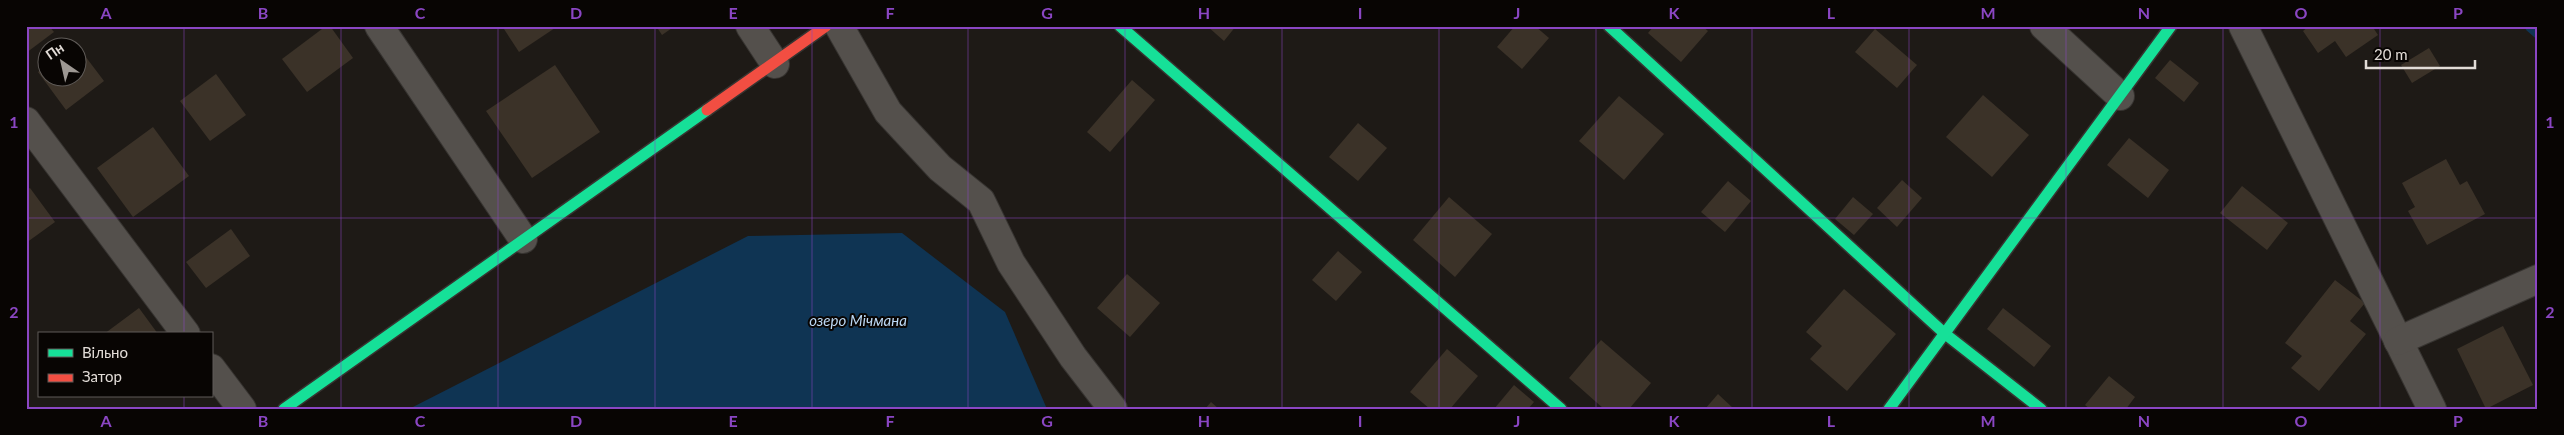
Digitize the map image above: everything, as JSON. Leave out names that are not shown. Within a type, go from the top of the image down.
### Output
[{"type":"street","points":[[379,26],[523,239]]},
{"type":"street","points":[[750,26],[775,64]]},
{"type":"street","points":[[284,409],[523,239],[775,64],[826,26]]},
{"type":"street","points":[[839,26],[888,112],[940,168],[981,201],[1010,263],[1073,357],[1114,409]]},
{"type":"street","points":[[1120,26],[1561,409]]},
{"type":"street","points":[[1609,26],[1944,333],[2041,409]]},
{"type":"street","points":[[2044,26],[2120,96]]},
{"type":"street","points":[[1889,409],[2172,26]]},
{"type":"street","points":[[2243,26],[2432,409]]},
{"type":"street","points":[[26,121],[184,332]]},
{"type":"street","points":[[2398,340],[2538,279]]},
{"type":"street","points":[[212,369],[242,409]]},
{"type":"water","name":"озеро Мічмана","points":[[902,233],[1005,312],[1047,409],[409,409],[748,236]]},
{"type":"building","points":[[26,26],[49,26],[54,32],[46,38],[38,38],[38,44],[26,53]]},
{"type":"building","points":[[326,26],[330,26],[353,58],[307,92],[282,59]]},
{"type":"building","points":[[502,26],[553,26],[555,28],[519,52]]},
{"type":"building","points":[[656,26],[675,26],[662,35]]},
{"type":"building","points":[[1207,26],[1236,26],[1224,41]]},
{"type":"building","points":[[1515,26],[1535,26],[1549,38],[1522,69],[1497,47]]},
{"type":"building","points":[[1654,26],[1702,26],[1708,31],[1681,62],[1648,33]]},
{"type":"building","points":[[2309,26],[2372,26],[2378,35],[2346,57],[2335,41],[2318,53],[2303,31]]},
{"type":"building","points":[[1875,29],[1917,65],[1897,88],[1855,52]]},
{"type":"building","points":[[2429,48],[2440,66],[2412,83],[2401,65]]},
{"type":"building","points":[[88,60],[104,81],[66,110],[50,88],[88,88]]},
{"type":"building","points":[[2170,60],[2199,83],[2184,102],[2155,78]]},
{"type":"building","points":[[555,65],[600,132],[532,178],[486,111]]},
{"type":"building","points":[[216,74],[246,115],[210,141],[180,101]]},
{"type":"building","points":[[1132,80],[1155,100],[1110,152],[1087,132]]},
{"type":"building","points":[[1983,95],[2029,135],[1992,177],[1946,137]]},
{"type":"building","points":[[1619,96],[1664,134],[1624,180],[1579,141]]},
{"type":"building","points":[[1358,123],[1387,148],[1358,181],[1329,157]]},
{"type":"building","points":[[153,127],[189,176],[133,217],[97,168]]},
{"type":"building","points":[[2129,138],[2169,170],[2148,198],[2107,165]]},
{"type":"building","points":[[2446,159],[2460,185],[2467,181],[2485,214],[2427,245],[2408,211],[2415,207],[2402,183]]},
{"type":"building","points":[[1902,180],[1922,198],[1897,227],[1877,208]]},
{"type":"building","points":[[1728,181],[1751,201],[1725,232],[1701,212]]},
{"type":"building","points":[[2242,186],[2288,223],[2267,250],[2220,213]]},
{"type":"building","points":[[30,188],[55,222],[26,243],[26,190]]},
{"type":"building","points":[[1449,197],[1492,234],[1455,277],[1413,240]]},
{"type":"building","points":[[1853,197],[1873,214],[1854,235],[1835,219]]},
{"type":"building","points":[[231,229],[250,256],[206,288],[186,262]]},
{"type":"building","points":[[1338,251],[1362,272],[1336,301],[1312,280]]},
{"type":"building","points":[[1127,274],[1160,303],[1130,337],[1097,308]]},
{"type":"building","points":[[2335,280],[2365,303],[2350,321],[2366,334],[2319,391],[2291,368],[2302,356],[2285,343]]},
{"type":"building","points":[[1844,289],[1896,334],[1847,391],[1810,359],[1822,346],[1806,332]]},
{"type":"building","points":[[139,308],[157,332],[107,332]]},
{"type":"building","points":[[2003,308],[2051,346],[2034,367],[1987,329]]},
{"type":"building","points":[[2503,326],[2533,385],[2486,409],[2457,349]]},
{"type":"building","points":[[1601,340],[1651,383],[1629,409],[1604,409],[1569,378]]},
{"type":"building","points":[[1447,349],[1478,376],[1450,409],[1430,409],[1410,392]]},
{"type":"building","points":[[2109,376],[2135,397],[2126,409],[2090,409],[2085,405]]},
{"type":"building","points":[[1514,385],[1534,402],[1528,409],[1494,409]]},
{"type":"building","points":[[1718,394],[1734,409],[1705,409]]},
{"type":"building","points":[[1211,402],[1219,409],[1205,409]]},
{"type":"waterway","points":[[2530,26],[2538,33]]},
{"type":"traffic: fast","points":[[1120,26],[1561,409]]},
{"type":"traffic: fast","points":[[1609,26],[1944,333],[2041,409]]},
{"type":"traffic: fast","points":[[1889,409],[2171,26]]},
{"type":"traffic: fast","points":[[284,409],[707,110]]},
{"type":"traffic: jam","points":[[707,110],[826,26]]}]
